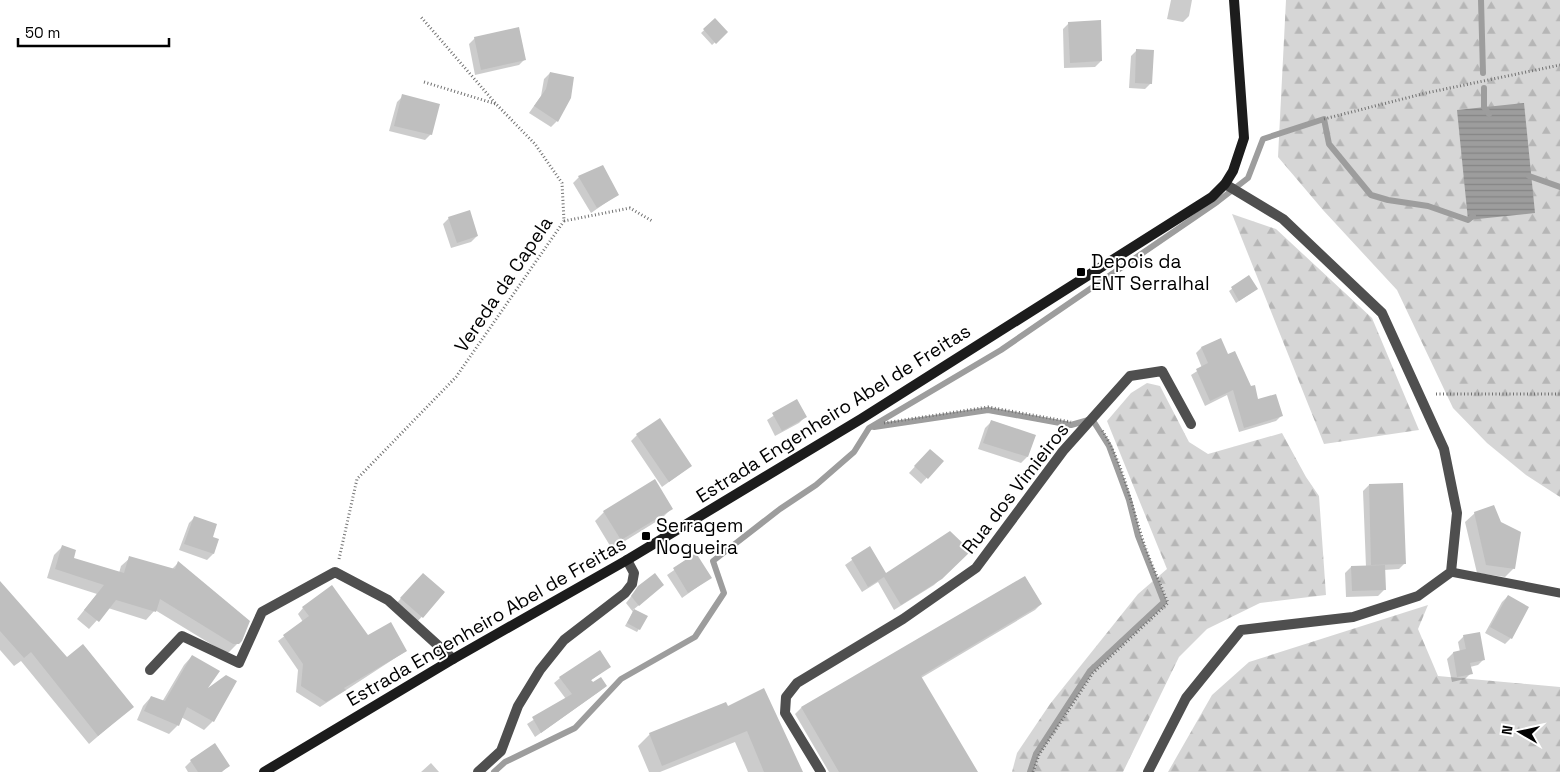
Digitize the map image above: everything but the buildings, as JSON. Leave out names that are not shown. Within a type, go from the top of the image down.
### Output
[{"type":"main road","name":"Estrada Engenheiro Abel de Freitas","points":[[264,772],[453,659],[627,560],[861,419],[1212,197],[1227,184],[1244,138],[1234,0]]},
{"type":"street","points":[[1148,772],[1186,698],[1241,630],[1353,617],[1418,596],[1451,572],[1457,513],[1444,449],[1382,313],[1283,219],[1227,184]]},
{"type":"street","name":"Rua dos Vimieiros","points":[[821,772],[785,713],[786,697],[797,683],[903,620],[976,568],[1063,451],[1130,376],[1162,371],[1191,424]]},
{"type":"street","points":[[478,772],[500,751],[518,706],[540,670],[564,640],[625,593],[632,584],[634,573],[627,560]]},
{"type":"street","points":[[150,670],[182,636],[239,663],[262,612],[335,572],[388,600],[453,659]]},
{"type":"lane","points":[[1451,572],[1560,594]]},
{"type":"path","name":"Vereda da Capela","points":[[335,572],[357,479],[456,377],[564,222],[562,183],[535,144],[496,104],[421,18]]},
{"type":"path","points":[[1324,119],[1426,93],[1560,65]]},
{"type":"path","points":[[424,82],[496,104]]},
{"type":"path","points":[[564,222],[630,208],[652,221]]},
{"type":"path","points":[[1418,394],[1560,394]]},
{"type":"path","points":[[861,419],[868,425],[988,407],[1071,422],[1078,420]]},
{"type":"path","points":[[1033,772],[1039,755],[1093,673],[1168,603],[1141,535],[1132,499],[1112,445],[1098,422]]},
{"type":"green space","points":[[1286,0],[1560,0],[1560,497],[1526,475],[1487,443],[1453,408],[1397,290],[1323,210],[1278,157]]},
{"type":"green space","points":[[1232,214],[1276,229],[1372,318],[1419,430],[1324,444]]},
{"type":"green space","points":[[1147,383],[1160,386],[1189,442],[1208,454],[1282,433],[1306,477],[1319,496],[1326,595],[1260,603],[1207,629],[1179,657],[1123,772],[1012,772],[1017,753],[1050,704],[1138,594],[1167,569],[1107,421],[1131,393]]},
{"type":"green space","points":[[1428,605],[1418,629],[1438,676],[1560,687],[1560,772],[1168,772],[1212,695],[1249,662]]},
{"type":"shaded area","points":[[1524,103],[1535,213],[1468,220],[1457,110]]},
{"type":"waterway","points":[[1481,0],[1483,73]]},
{"type":"waterway","points":[[1484,88],[1484,107],[1489,114]]},
{"type":"waterway","points":[[494,772],[505,762],[575,728],[621,679],[695,637],[724,593],[713,561],[780,509],[816,485],[854,452],[869,428],[1001,350],[1217,202],[1248,178],[1263,139],[1324,119],[1329,144],[1371,195],[1388,200],[1428,206],[1468,220],[1473,216]]},
{"type":"waterway","points":[[1529,176],[1560,187]]},
{"type":"waterway","points":[[874,427],[988,410],[1071,425],[1092,419],[1109,446],[1129,500],[1138,536],[1164,602],[1090,671],[1036,754],[1030,772]]},
{"type":"place","name":"Depois da ENT Serralhal","points":[[1081,272]]},
{"type":"place","name":"Serragem Nogueira","points":[[646,536]]}]
